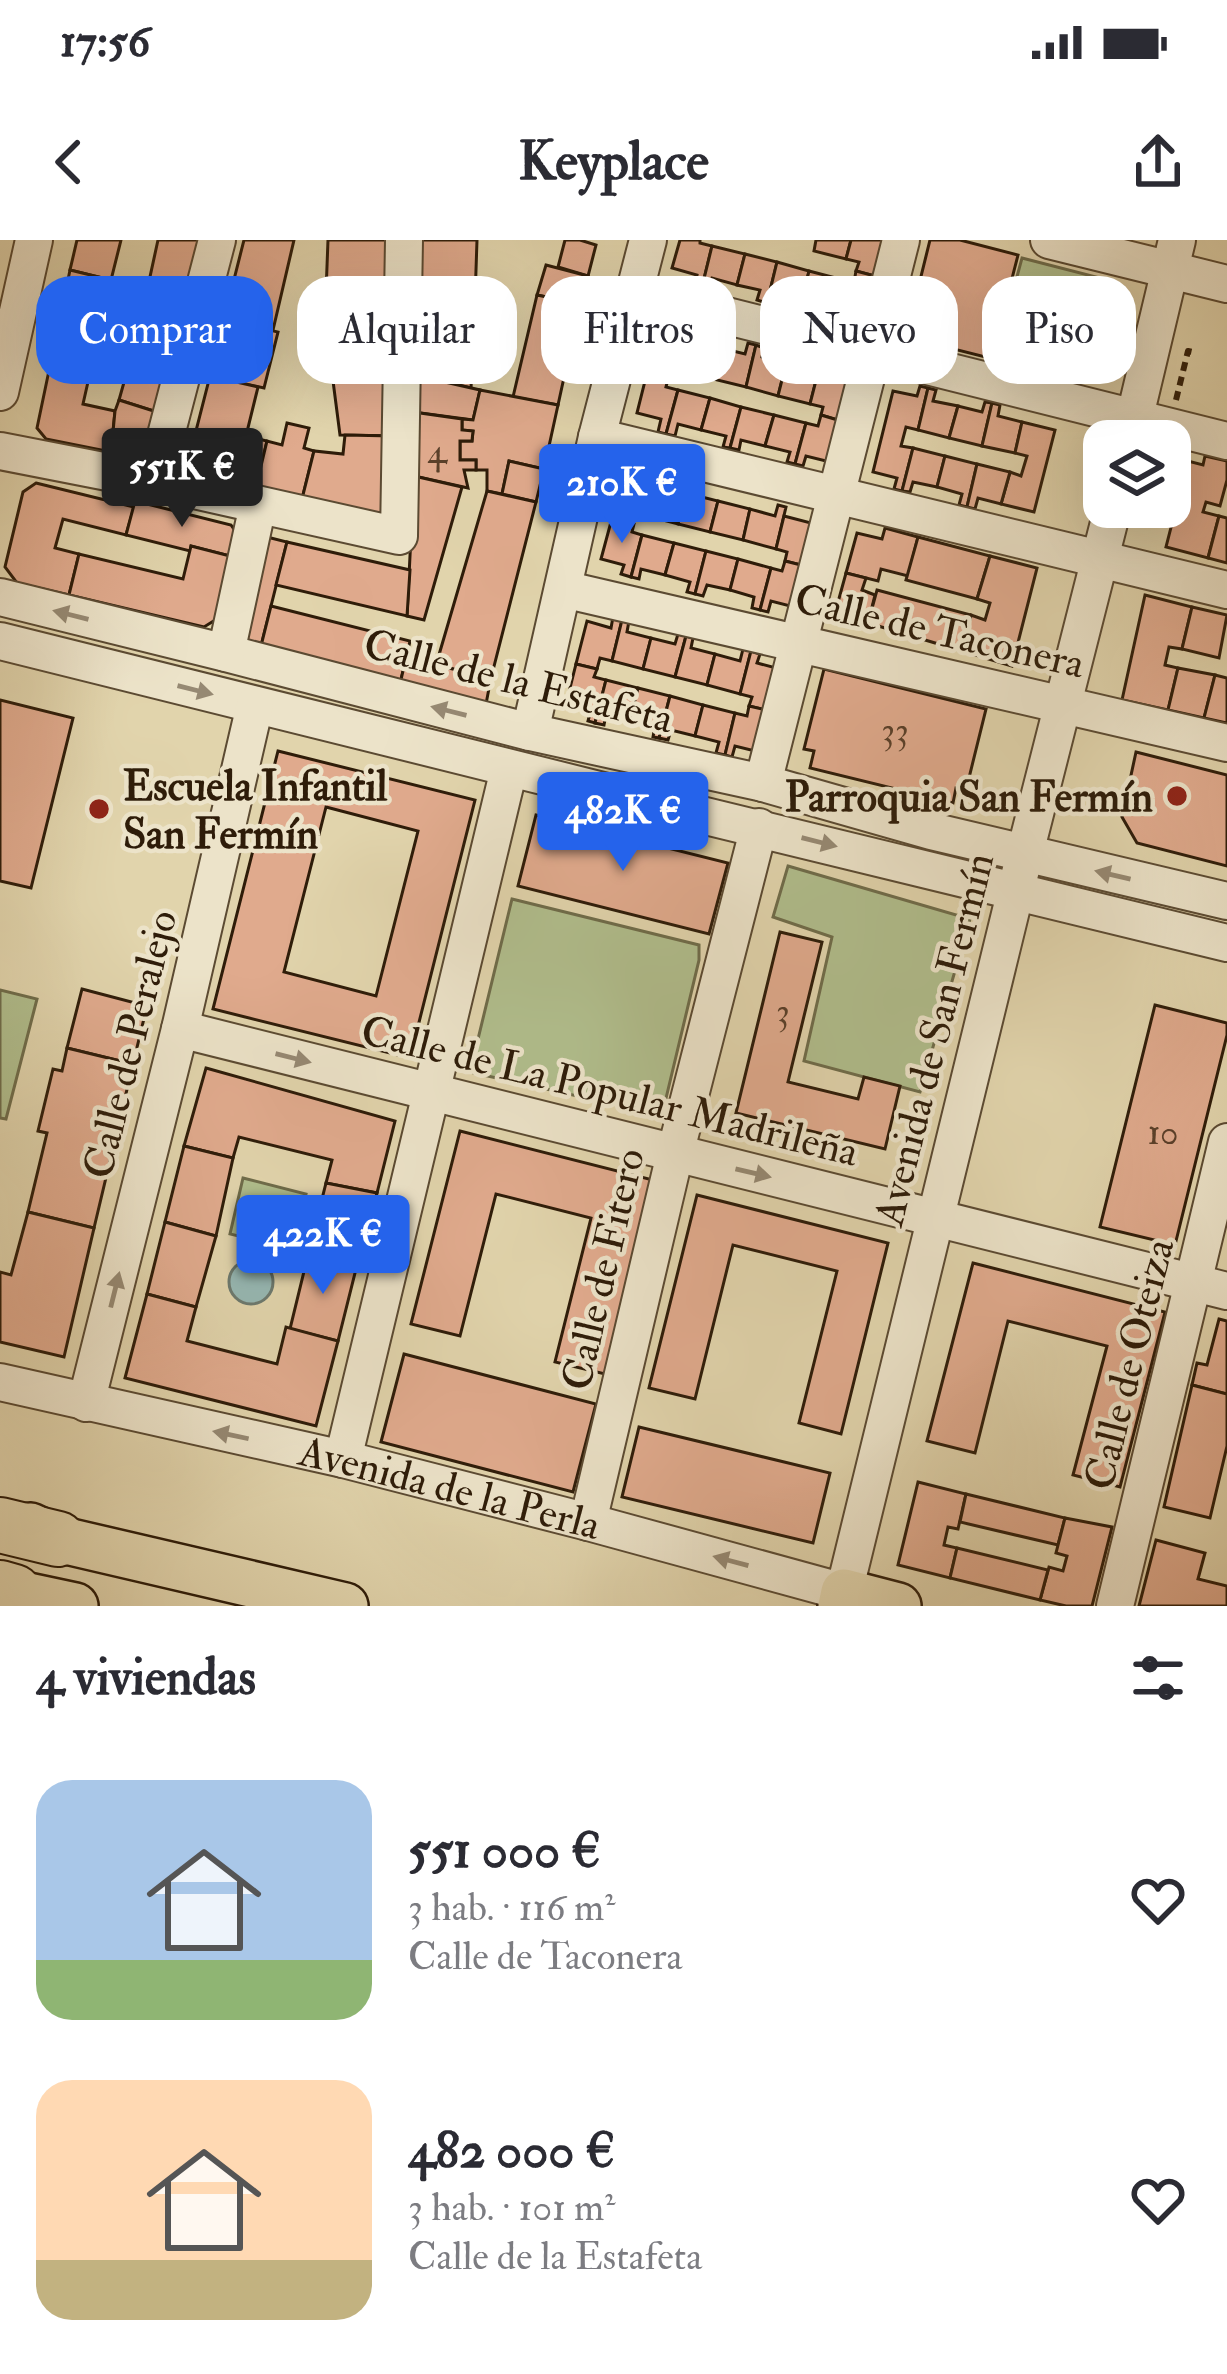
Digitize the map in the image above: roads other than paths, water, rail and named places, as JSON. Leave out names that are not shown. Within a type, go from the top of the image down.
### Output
[{"type":"highway","points":[[0,1526],[58,1539]]},
{"type":"main road","points":[[0,1512],[58,1539],[345,1606]]},
{"type":"main road","points":[[5,1590],[75,1606]]},
{"type":"main road","name":"Avenida de la Perla","points":[[842,1599],[898,1606]]},
{"type":"street","points":[[0,392],[34,240]]},
{"type":"street","points":[[154,481],[217,240]]},
{"type":"street","points":[[0,451],[398,536],[404,240]]},
{"type":"street","points":[[638,276],[648,240]]},
{"type":"street","points":[[892,276],[901,240]]},
{"type":"street","points":[[1048,240],[1174,255],[1227,284]]},
{"type":"street","points":[[1146,420],[1174,255]]},
{"type":"street","points":[[958,378],[1111,420]]},
{"type":"street","points":[[530,732],[611,384]]},
{"type":"street","points":[[763,784],[864,384]]},
{"type":"street","points":[[1191,436],[1227,441]]},
{"type":"street","points":[[597,437],[1227,590]]},
{"type":"street","points":[[226,652],[258,505]]},
{"type":"street","name":"Avenida de San Fermín","points":[[842,1599],[1108,528]]},
{"type":"street","name":"Calle de Taconera","points":[[562,589],[1227,743]]},
{"type":"street","name":"Calle de la Estafeta","points":[[0,597],[1227,902]]},
{"type":"street","name":"Calle de la Estafeta","points":[[0,641],[1227,943]]},
{"type":"street","name":"Calle de Peralejo","points":[[86,1403],[255,705]]},
{"type":"street","points":[[343,1460],[508,769]]},
{"type":"street","name":"Calle de Fitero","points":[[588,1522],[759,827]]},
{"type":"street","name":"Calle de La Popular Madrileña","points":[[180,1029],[1211,1288]]},
{"type":"street","name":"Calle de Oteiza","points":[[1115,1606],[1211,1288],[1227,1142]]},
{"type":"street","name":"Avenida de la Perla","points":[[0,1382],[588,1522],[842,1599]]},
{"type":"water","points":[[251,1260],[266,1267],[273,1282],[266,1297],[251,1304],[236,1297],[229,1282],[236,1267]]},
{"type":"place","name":"Parroquia San Fermín","points":[[1177,796]]},
{"type":"place","name":"Escuela Infantil San Fermín","points":[[99,809]]}]
